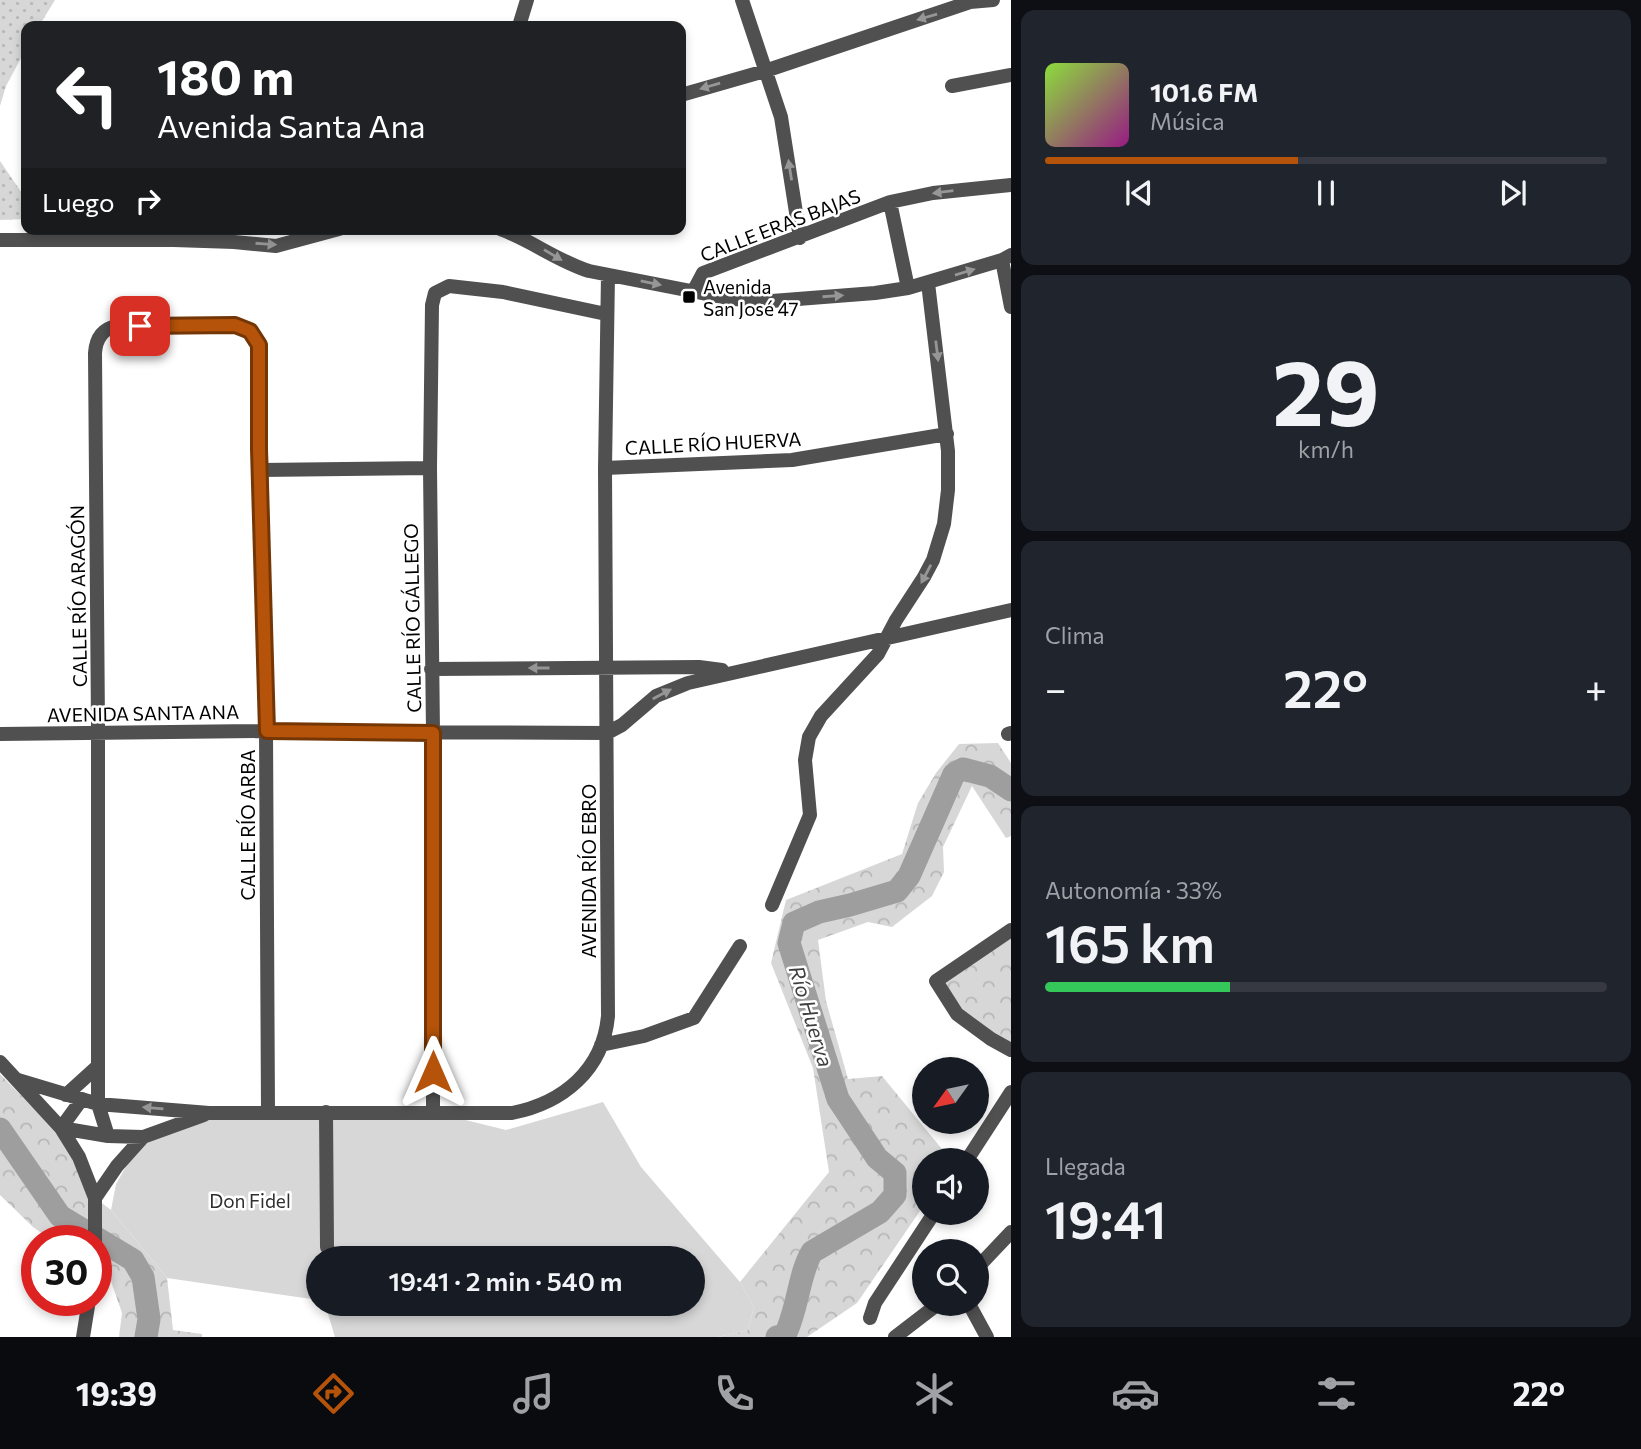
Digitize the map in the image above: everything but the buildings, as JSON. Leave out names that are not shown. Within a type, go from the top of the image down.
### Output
[{"type":"street","points":[[521,21],[527,0]]},
{"type":"street","points":[[743,0],[784,129],[800,238]]},
{"type":"street","points":[[686,94],[765,71],[968,1],[993,0]]},
{"type":"street","points":[[952,86],[1011,75]]},
{"type":"street","name":"CALLE ERAS BAJAS","points":[[693,292],[703,273],[890,202],[933,193],[1011,185]]},
{"type":"street","name":"CALLE ERAS BAJAS","points":[[890,202],[908,288]]},
{"type":"street","points":[[109,242],[124,235]]},
{"type":"street","points":[[0,240],[109,242],[173,235],[276,246],[317,235]]},
{"type":"street","points":[[515,235],[576,267],[732,299],[772,301],[908,288],[1006,258],[1011,307]]},
{"type":"street","name":"AVENIDA RÍO EBRO","points":[[18,1080],[98,1104],[209,1113],[512,1112],[545,1104],[562,1095],[590,1067],[601,1045],[608,1016],[605,468],[608,275]]},
{"type":"street","points":[[772,905],[810,815],[805,760],[808,737],[821,716],[875,659],[924,577],[939,543],[948,490],[947,434],[928,283]]},
{"type":"street","name":"CALLE RÍO GÁLLEGO","points":[[433,1112],[430,468],[432,305],[435,293],[449,286],[503,292],[606,314]]},
{"type":"street","name":"CALLE RÍO ARAGÓN","points":[[108,1136],[98,1104],[97,1066],[95,353],[99,337],[116,326],[235,325],[250,331]]},
{"type":"street","name":"CALLE RÍO ARBA","points":[[250,331],[257,340],[259,351],[267,731],[268,1112]]},
{"type":"street","name":"CALLE RÍO HUERVA","points":[[605,468],[792,460],[947,434]]},
{"type":"street","points":[[260,470],[430,468]]},
{"type":"street","points":[[607,733],[622,725],[656,696],[688,683],[731,671],[1011,610]]},
{"type":"street","points":[[431,669],[699,667],[731,671]]},
{"type":"street","name":"AVENIDA SANTA ANA","points":[[0,734],[267,731],[607,733]]},
{"type":"street","points":[[1011,930],[936,981],[957,1014],[1011,1050]]},
{"type":"street","points":[[601,1045],[643,1035],[694,1018],[740,946]]},
{"type":"street","points":[[0,1062],[61,1129],[79,1157],[95,1198],[95,1225]]},
{"type":"street","points":[[66,1095],[97,1066]]},
{"type":"street","points":[[975,1148],[1011,1092]]},
{"type":"street","points":[[61,1129],[82,1100]]},
{"type":"street","points":[[326,1112],[327,1246]]},
{"type":"street","name":"AVENIDA RÍO EBRO","points":[[61,1129],[108,1136],[143,1137],[209,1113]]},
{"type":"street","name":"AVENIDA RÍO EBRO","points":[[95,1198],[117,1166],[143,1137]]},
{"type":"street","points":[[870,1318],[875,1303],[926,1225]]},
{"type":"street","points":[[989,1255],[1011,1232]]},
{"type":"street","points":[[83,1337],[86,1316]]},
{"type":"street","points":[[895,1336],[922,1316]]},
{"type":"street","points":[[976,1316],[987,1337]]},
{"type":"green space","points":[[0,0],[55,0],[42,21],[21,21],[21,58],[6,86],[0,106]]},
{"type":"green space","points":[[0,161],[21,192],[21,219],[0,220]]},
{"type":"green space","points":[[998,743],[1011,763],[1011,836],[1006,838],[972,786],[943,847],[944,872],[932,896],[892,927],[868,922],[818,940],[826,1001],[848,1079],[882,1076],[912,1113],[912,1134],[930,1134],[941,1148],[912,1148],[912,1223],[857,1303],[807,1337],[718,1337],[748,1330],[754,1307],[740,1282],[829,1172],[813,1068],[771,963],[786,900],[902,854],[918,803],[936,773],[959,744]]},
{"type":"green space","points":[[1011,930],[1011,1050],[957,1014],[936,981]]},
{"type":"green space","points":[[0,1074],[45,1120],[61,1128],[95,1198],[111,1210],[167,1278],[173,1330],[202,1334],[202,1337],[119,1337],[122,1313],[112,1284],[112,1225],[31,1225],[0,1195]]},
{"type":"green space","name":"Don Fidel","points":[[603,1102],[641,1167],[740,1282],[754,1307],[748,1330],[718,1337],[335,1337],[329,1316],[705,1316],[705,1246],[306,1246],[306,1298],[167,1278],[111,1210],[116,1184],[143,1137],[209,1113],[433,1112],[506,1130]]},
{"type":"waterway","name":"Río Huerva","points":[[777,1337],[785,1335],[812,1252],[880,1212],[895,1195],[895,1173],[877,1158],[838,1099],[789,943],[794,923],[819,912],[897,891],[909,876],[954,774],[963,769],[990,776],[1011,790]]},
{"type":"waterway","name":"Río Huerva","points":[[0,1129],[60,1216],[133,1260],[143,1277],[149,1319],[146,1337]]},
{"type":"place","name":"Avenida San José 47","points":[[689,297]]},
{"type":"route","points":[[140,326],[235,325],[250,331],[259,345],[259,449],[267,731],[433,733],[433,1072]]}]
